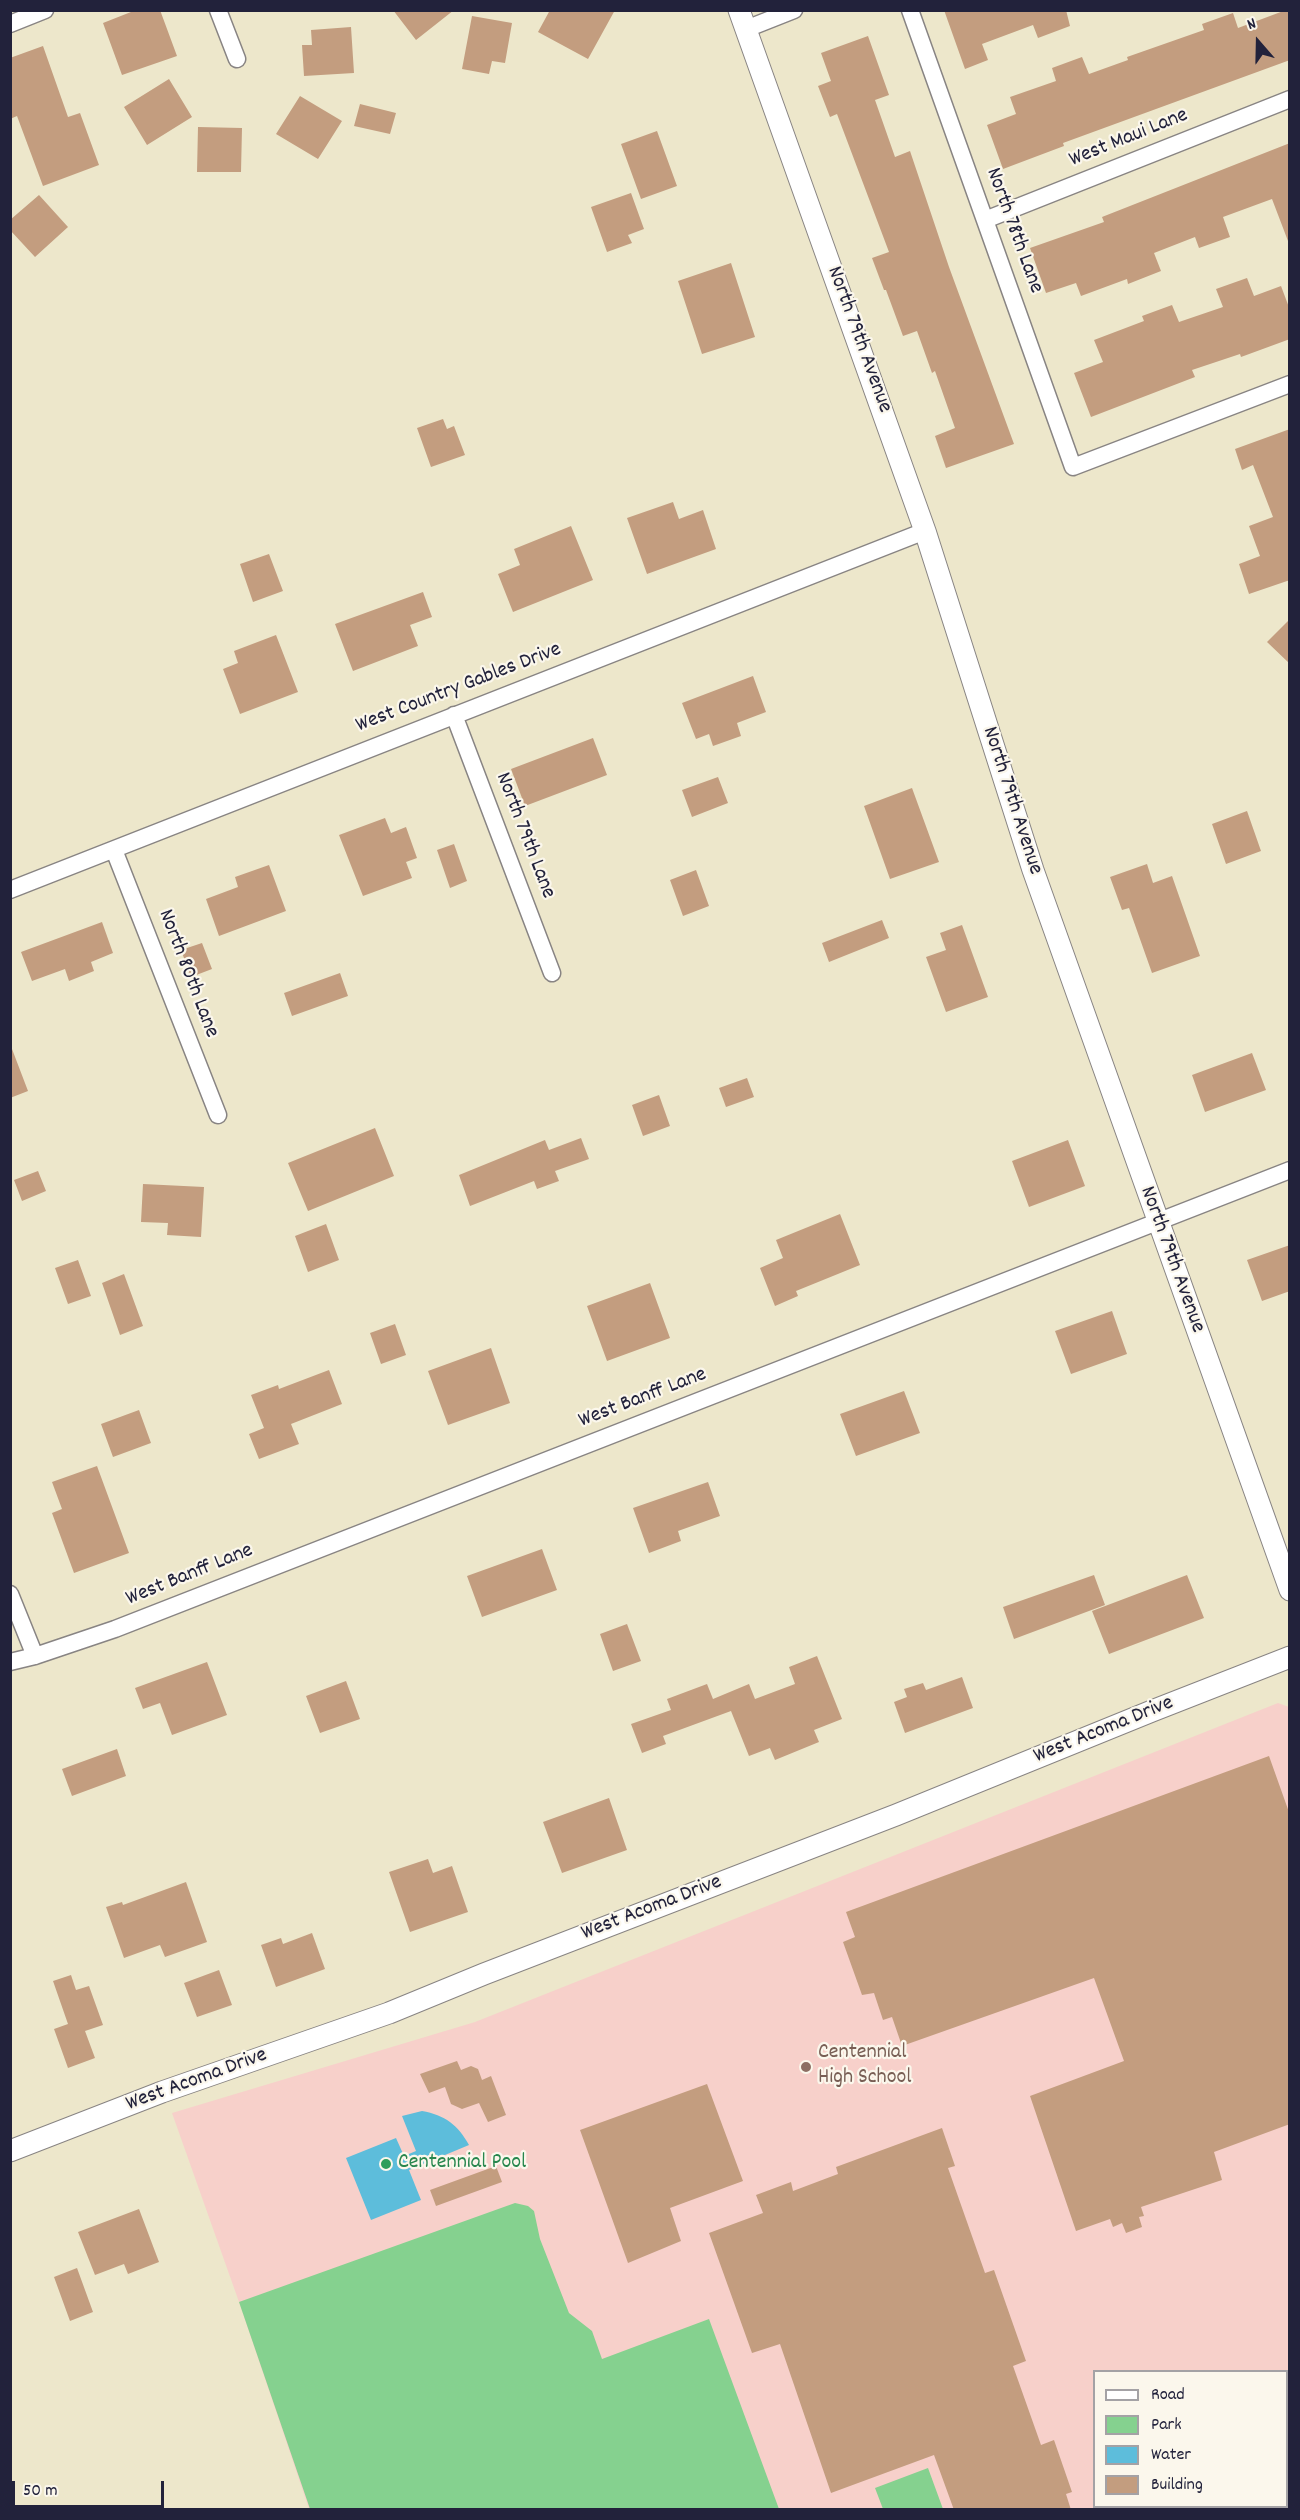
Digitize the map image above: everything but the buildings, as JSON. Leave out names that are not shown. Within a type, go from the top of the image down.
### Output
[{"type":"street","points":[[10,24],[45,10]]},
{"type":"street","points":[[218,10],[237,59]]},
{"type":"street","points":[[742,20],[794,10]]},
{"type":"street","name":"North 78th Lane","points":[[910,10],[1073,467],[1290,384]]},
{"type":"street","name":"North 79th Avenue","points":[[742,20],[925,531],[1033,870],[1157,1223],[1290,1590]]},
{"type":"street","name":"West Maui Lane","points":[[985,220],[1290,99]]},
{"type":"street","name":"West Country Gables Drive","points":[[10,890],[925,531]]},
{"type":"street","name":"North 79th Lane","points":[[454,715],[552,973]]},
{"type":"street","name":"North 80th Lane","points":[[114,849],[218,1115]]},
{"type":"street","name":"West Banff Lane","points":[[10,1662],[115,1629],[1290,1170]]},
{"type":"street","points":[[10,1594],[35,1656]]},
{"type":"street","name":"West Acoma Drive","points":[[10,2151],[162,2092],[389,2013],[906,1811],[1152,1710],[1290,1657]]},
{"type":"shaded area","name":"Centennial High School","points":[[1278,1703],[1289,1707],[1289,2509],[309,2509],[172,2113],[475,2022]]},
{"type":"green space","points":[[515,2203],[528,2206],[534,2211],[540,2239],[569,2313],[592,2331],[602,2359],[709,2319],[779,2509],[310,2509],[239,2302]]},
{"type":"green space","points":[[928,2468],[943,2509],[883,2509],[875,2488]]},
{"type":"water","name":"Centennial Pool","points":[[422,2111],[438,2115],[450,2122],[469,2145],[409,2170],[421,2200],[371,2220],[346,2158],[396,2138],[404,2156],[416,2151],[402,2116]]},
{"type":"place","name":"Centennial High School","points":[[806,2067]]},
{"type":"place","name":"Centennial Pool","points":[[386,2164]]}]
